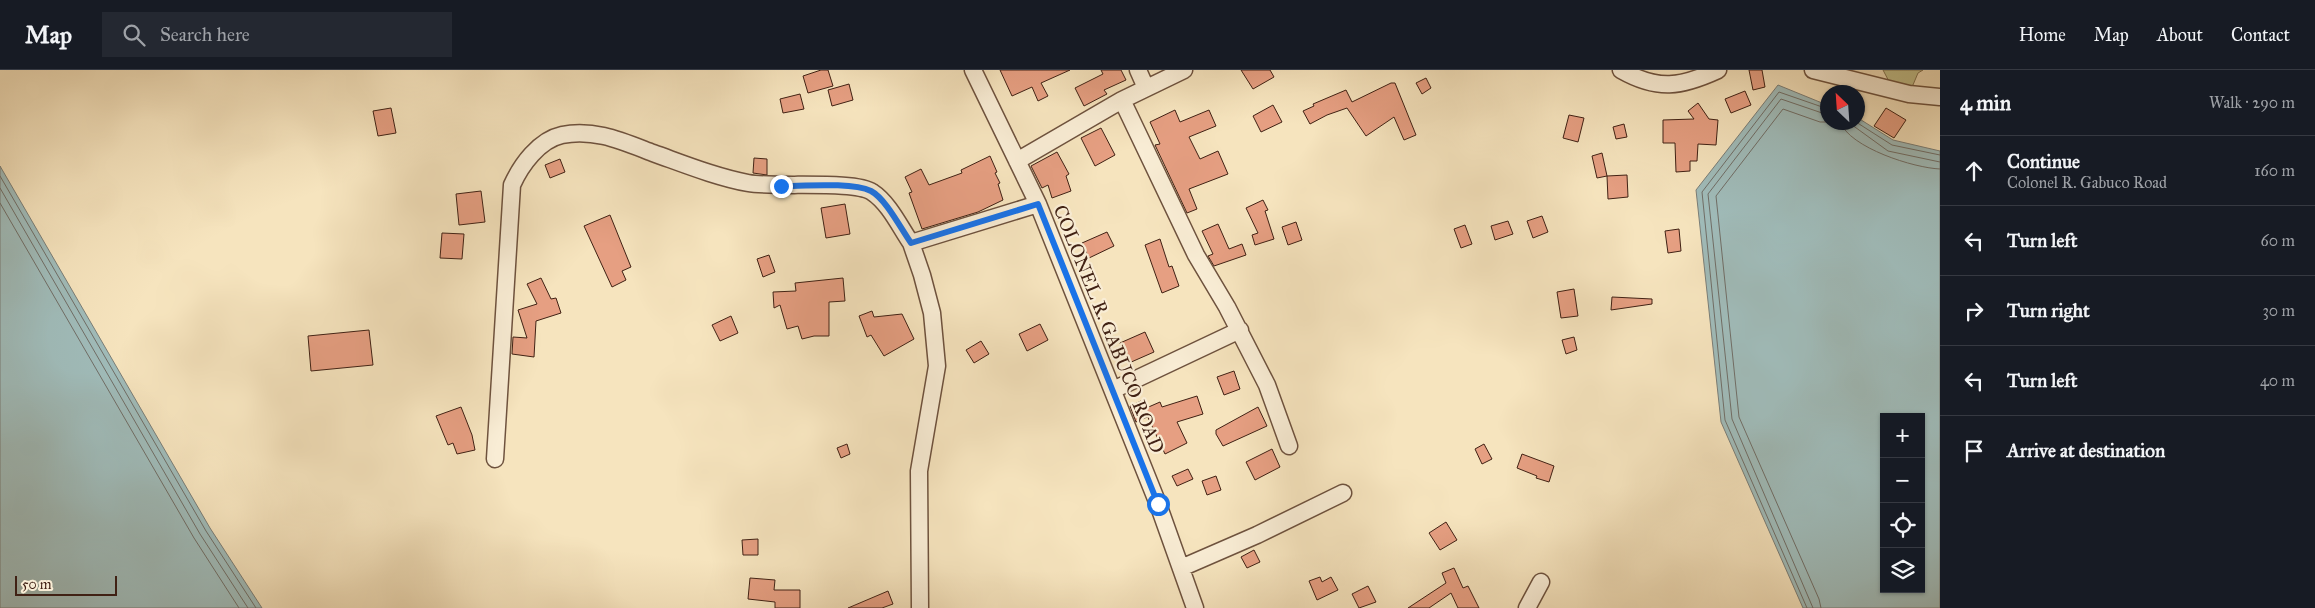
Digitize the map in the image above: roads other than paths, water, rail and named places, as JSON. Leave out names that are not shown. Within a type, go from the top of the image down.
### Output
[{"type":"street","name":"COLONEL R. GABUCO ROAD","points":[[973,70],[1038,204],[1113,390],[1196,608]]},
{"type":"street","points":[[1138,70],[1146,88]]},
{"type":"street","points":[[1017,161],[1122,100],[1184,70]]},
{"type":"street","points":[[1621,70],[1647,83],[1665,86],[1682,84],[1718,70]]},
{"type":"street","points":[[1813,70],[1909,94],[1940,97]]},
{"type":"street","points":[[1122,100],[1196,255],[1240,330],[1266,384],[1289,446]]},
{"type":"street","points":[[495,459],[512,185],[520,166],[542,146],[559,136],[580,133],[607,136],[694,168],[748,183],[781,186],[857,186],[872,191],[883,201],[911,243],[932,313],[937,366],[919,471],[920,608]]},
{"type":"street","points":[[911,243],[1038,204]]},
{"type":"street","points":[[1113,390],[1240,330]]},
{"type":"street","points":[[1181,568],[1257,535],[1343,492]]},
{"type":"street","points":[[1526,608],[1541,582]]},
{"type":"water","points":[[1778,85],[1820,102],[1820,130],[1865,130],[1865,122],[1893,140],[1940,151],[1940,608],[1803,608],[1721,422],[1696,190]]},
{"type":"water","points":[[0,166],[210,528],[262,608],[0,608]]}]
